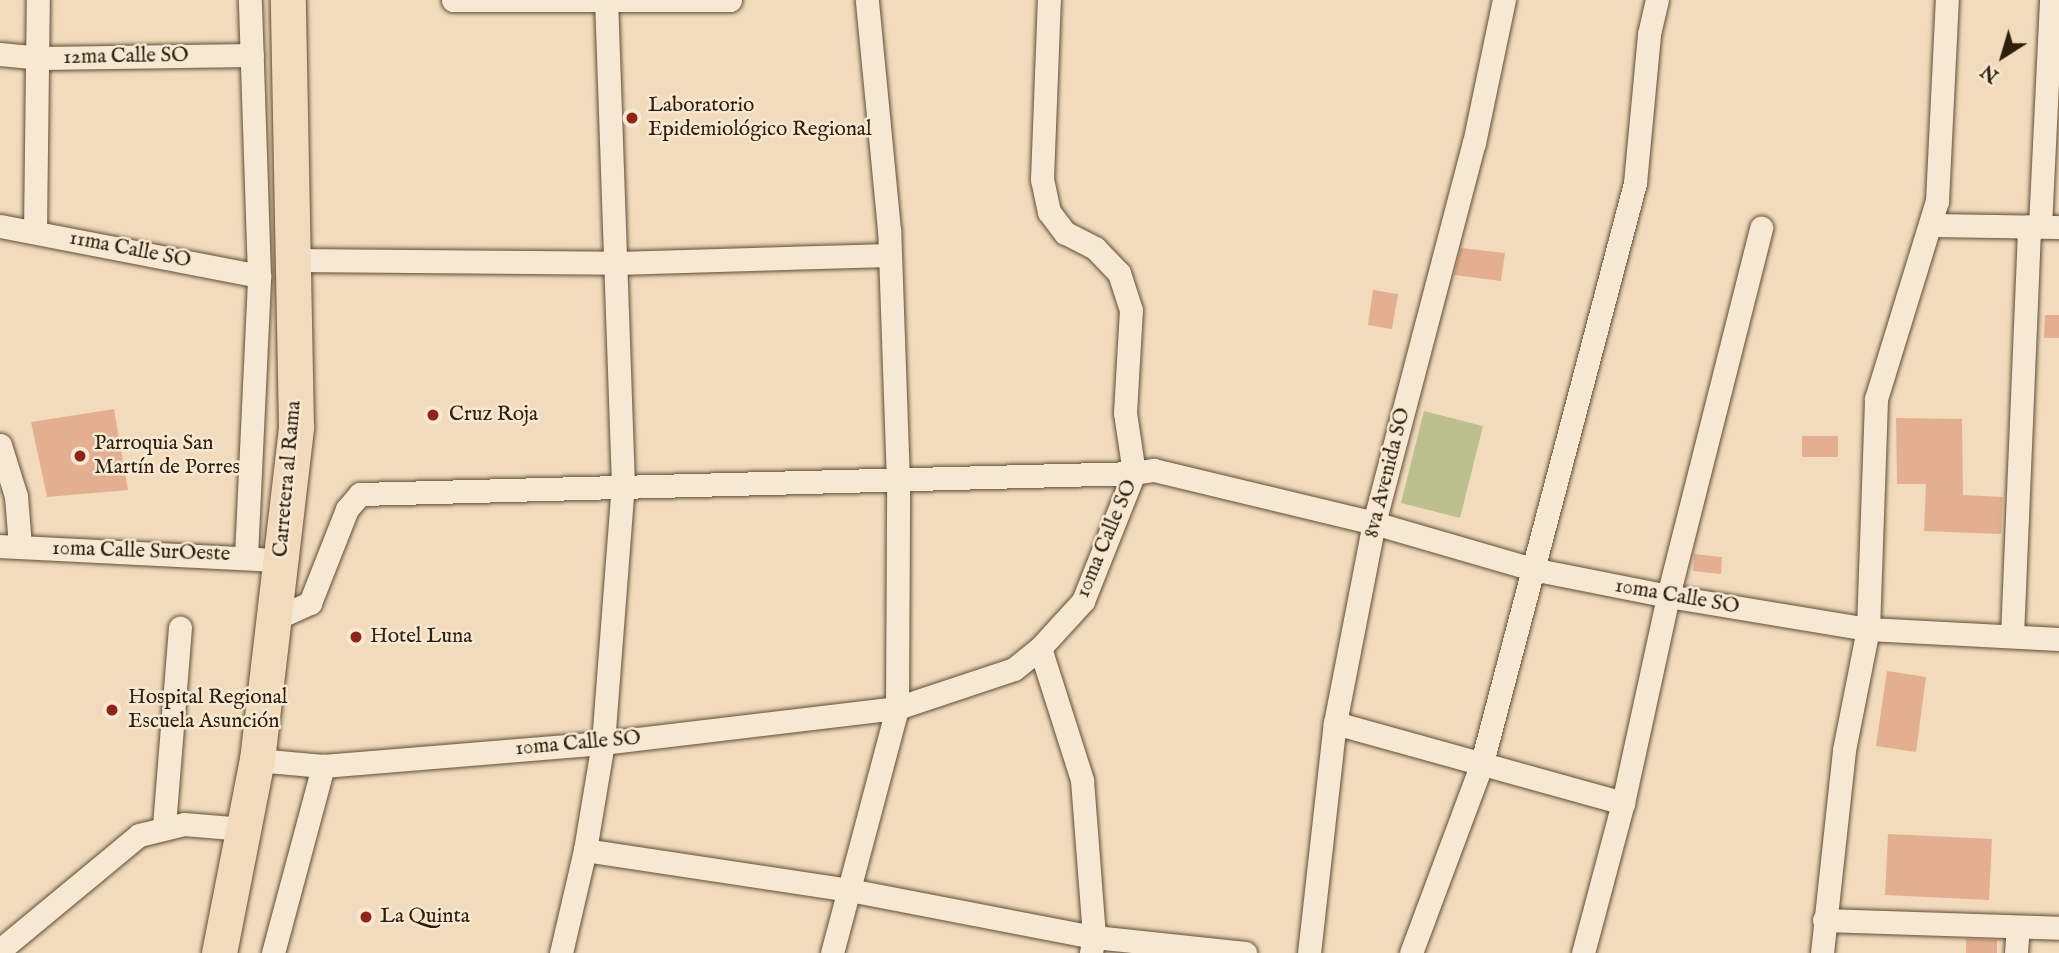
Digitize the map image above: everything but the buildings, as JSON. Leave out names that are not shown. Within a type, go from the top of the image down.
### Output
[{"type":"highway","name":"Carretera al Rama","points":[[219,953],[257,760],[296,427],[288,0]]},
{"type":"street","points":[[35,231],[41,58],[38,0]]},
{"type":"street","points":[[246,556],[259,276],[250,0]]},
{"type":"street","points":[[453,0],[730,0]]},
{"type":"street","points":[[832,953],[897,708],[898,482],[890,255],[867,0]]},
{"type":"street","points":[[272,620],[310,603],[346,509],[360,494],[622,485],[898,482],[1134,472],[1125,413],[1131,310],[1119,273],[1095,248],[1065,233],[1049,212],[1042,179],[1049,0]]},
{"type":"street","name":"8va Avenida SO","points":[[1309,953],[1335,723],[1374,523],[1474,143],[1504,0]]},
{"type":"street","points":[[1412,953],[1481,766],[1635,183],[1649,34],[1657,0]]},
{"type":"street","points":[[1822,953],[1844,750],[1868,629],[1876,399],[1914,263],[1937,201],[1947,0]]},
{"type":"street","points":[[2012,636],[2043,226],[2051,0]]},
{"type":"street","points":[[561,953],[585,850],[603,743],[622,485],[617,263],[606,1]]},
{"type":"street","name":"12ma Calle SO","points":[[0,54],[41,58],[252,55]]},
{"type":"street","points":[[1930,225],[2043,226]]},
{"type":"street","name":"11ma Calle SO","points":[[0,226],[259,276]]},
{"type":"street","points":[[1583,953],[1623,803],[1668,596],[1761,228]]},
{"type":"street","points":[[294,260],[617,263],[890,255]]},
{"type":"street","points":[[0,445],[16,496],[10,546]]},
{"type":"street","name":"10ma Calle SO","points":[[257,760],[323,766],[603,743],[897,708],[1014,669],[1040,648],[1083,601],[1121,496],[1134,472],[1154,470],[1374,523],[1532,569],[1668,596],[1868,629],[2059,639]]},
{"type":"street","name":"10ma Calle SurOeste","points":[[10,546],[246,556],[281,564]]},
{"type":"street","points":[[164,825],[180,628]]},
{"type":"street","points":[[1040,648],[1082,780],[1093,945]]},
{"type":"street","points":[[1335,723],[1481,766],[1623,803]]},
{"type":"street","points":[[273,953],[323,766]]},
{"type":"street","points":[[0,950],[139,835],[164,825],[244,829]]},
{"type":"street","points":[[585,850],[849,890],[1093,945],[1245,953]]},
{"type":"street","points":[[1824,920],[2059,928]]},
{"type":"street","points":[[2017,953],[2018,927]]},
{"type":"green space","points":[[1424,411],[1483,426],[1460,518],[1401,503]]},
{"type":"place","name":"Laboratorio Epidemiológico Regional","points":[[632,118]]},
{"type":"place","name":"Cruz Roja","points":[[433,415]]},
{"type":"place","name":"Parroquia San Martín de Porres","points":[[80,456]]},
{"type":"place","name":"Hotel Luna","points":[[356,637]]},
{"type":"place","name":"Hospital Regional Escuela Asunción","points":[[112,710]]},
{"type":"place","name":"La Quinta","points":[[366,917]]}]
